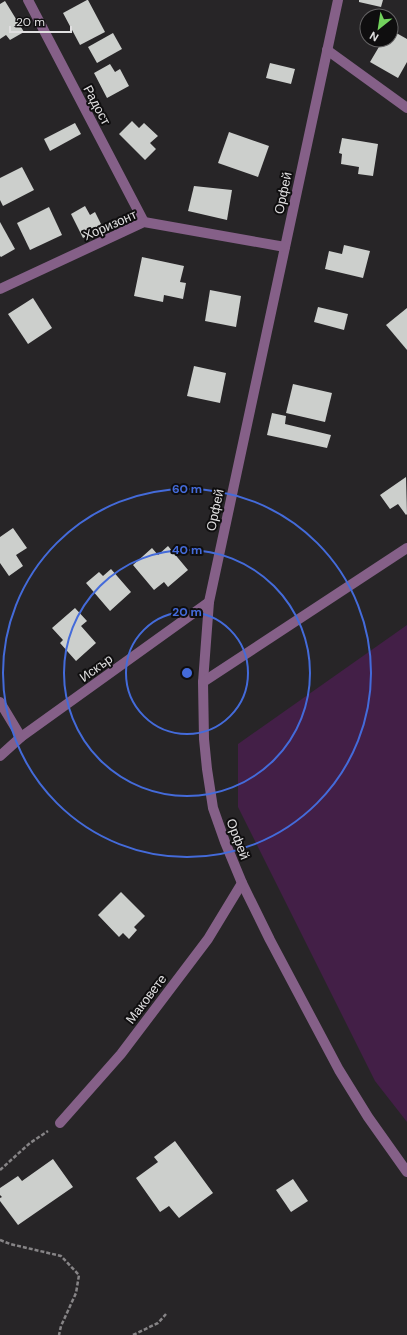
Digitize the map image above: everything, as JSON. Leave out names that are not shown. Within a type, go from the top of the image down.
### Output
[{"type":"street","name":"Радост","points":[[28,0],[144,222]]},
{"type":"street","name":"Орфей","points":[[338,0],[209,602],[203,682],[204,739],[213,808],[242,883],[270,940],[339,1070],[368,1117],[407,1172]]},
{"type":"street","points":[[327,50],[407,108]]},
{"type":"street","name":"Хоризонт","points":[[0,289],[144,222],[285,247]]},
{"type":"street","points":[[203,682],[407,548]]},
{"type":"street","name":"Искър","points":[[0,756],[21,737],[209,602]]},
{"type":"street","points":[[0,702],[21,737]]},
{"type":"street","name":"Маковете","points":[[60,1123],[121,1054],[208,939],[242,883]]},
{"type":"path","points":[[0,1170],[30,1143],[60,1123]]},
{"type":"path","points":[[0,1240],[10,1244],[61,1256],[78,1275],[76,1293],[59,1335]]},
{"type":"path","points":[[133,1335],[158,1323],[166,1314]]},
{"type":"shaded area","points":[[407,625],[407,1122],[375,1081],[238,807],[238,744]]},
{"type":"building","points":[[87,0],[105,32],[80,45],[63,13]]},
{"type":"building","points":[[359,0],[383,0],[381,7],[359,2]]},
{"type":"building","points":[[5,1],[24,32],[10,40],[6,35],[0,39],[0,4]]},
{"type":"building","points":[[113,33],[122,49],[97,63],[88,47]]},
{"type":"building","points":[[399,34],[407,39],[407,62],[398,78],[370,62],[378,48],[399,48]]},
{"type":"building","points":[[270,63],[295,69],[291,84],[266,78]]},
{"type":"building","points":[[110,64],[115,72],[120,69],[129,86],[107,98],[94,73]]},
{"type":"building","points":[[132,121],[139,128],[144,123],[158,136],[150,143],[156,149],[145,160],[119,134]]},
{"type":"building","points":[[75,123],[81,134],[50,151],[44,139]]},
{"type":"building","points":[[229,132],[269,146],[258,177],[218,163]]},
{"type":"building","points":[[342,138],[378,144],[373,176],[358,174],[359,167],[341,164],[342,154],[339,153]]},
{"type":"building","points":[[22,167],[34,190],[3,206],[0,200],[0,178]]},
{"type":"building","points":[[194,186],[232,190],[227,220],[188,211]]},
{"type":"building","points":[[85,206],[90,215],[95,212],[103,228],[83,238],[71,214]]},
{"type":"building","points":[[49,207],[62,235],[30,250],[17,223]]},
{"type":"building","points":[[0,222],[15,249],[1,257],[0,256]]},
{"type":"building","points":[[344,245],[370,251],[363,278],[325,269],[329,251],[342,254]]},
{"type":"building","points":[[142,257],[184,266],[180,282],[186,283],[183,299],[164,295],[163,302],[134,296]]},
{"type":"building","points":[[210,290],[241,296],[236,327],[205,321]]},
{"type":"building","points":[[33,298],[52,328],[28,344],[8,314]]},
{"type":"building","points":[[318,307],[348,314],[344,330],[314,322]]},
{"type":"building","points":[[407,308],[407,350],[386,325]]},
{"type":"building","points":[[194,366],[226,373],[220,403],[187,396]]},
{"type":"building","points":[[293,384],[332,393],[325,422],[286,413]]},
{"type":"building","points":[[272,413],[286,416],[285,424],[331,435],[327,448],[267,435]]},
{"type":"building","points":[[406,477],[406,515],[398,504],[390,509],[380,495]]},
{"type":"building","points":[[13,528],[27,548],[16,555],[23,566],[9,576],[0,563],[0,537]]},
{"type":"building","points":[[168,546],[188,570],[168,587],[164,582],[154,590],[133,565],[152,548],[158,555]]},
{"type":"building","points":[[111,569],[131,592],[110,611],[86,583],[99,572],[103,576]]},
{"type":"building","points":[[75,608],[87,621],[81,626],[96,643],[76,661],[60,643],[63,640],[52,628]]},
{"type":"building","points":[[121,892],[145,916],[134,927],[137,930],[129,939],[123,933],[119,937],[98,915]]},
{"type":"building","points":[[175,1141],[213,1193],[179,1218],[169,1206],[160,1212],[136,1178],[158,1162],[154,1157]]},
{"type":"building","points":[[53,1159],[73,1187],[18,1225],[0,1201],[0,1198],[2,1197],[0,1195],[0,1188],[18,1176],[22,1181]]},
{"type":"building","points":[[293,1179],[308,1201],[291,1212],[276,1190]]}]
